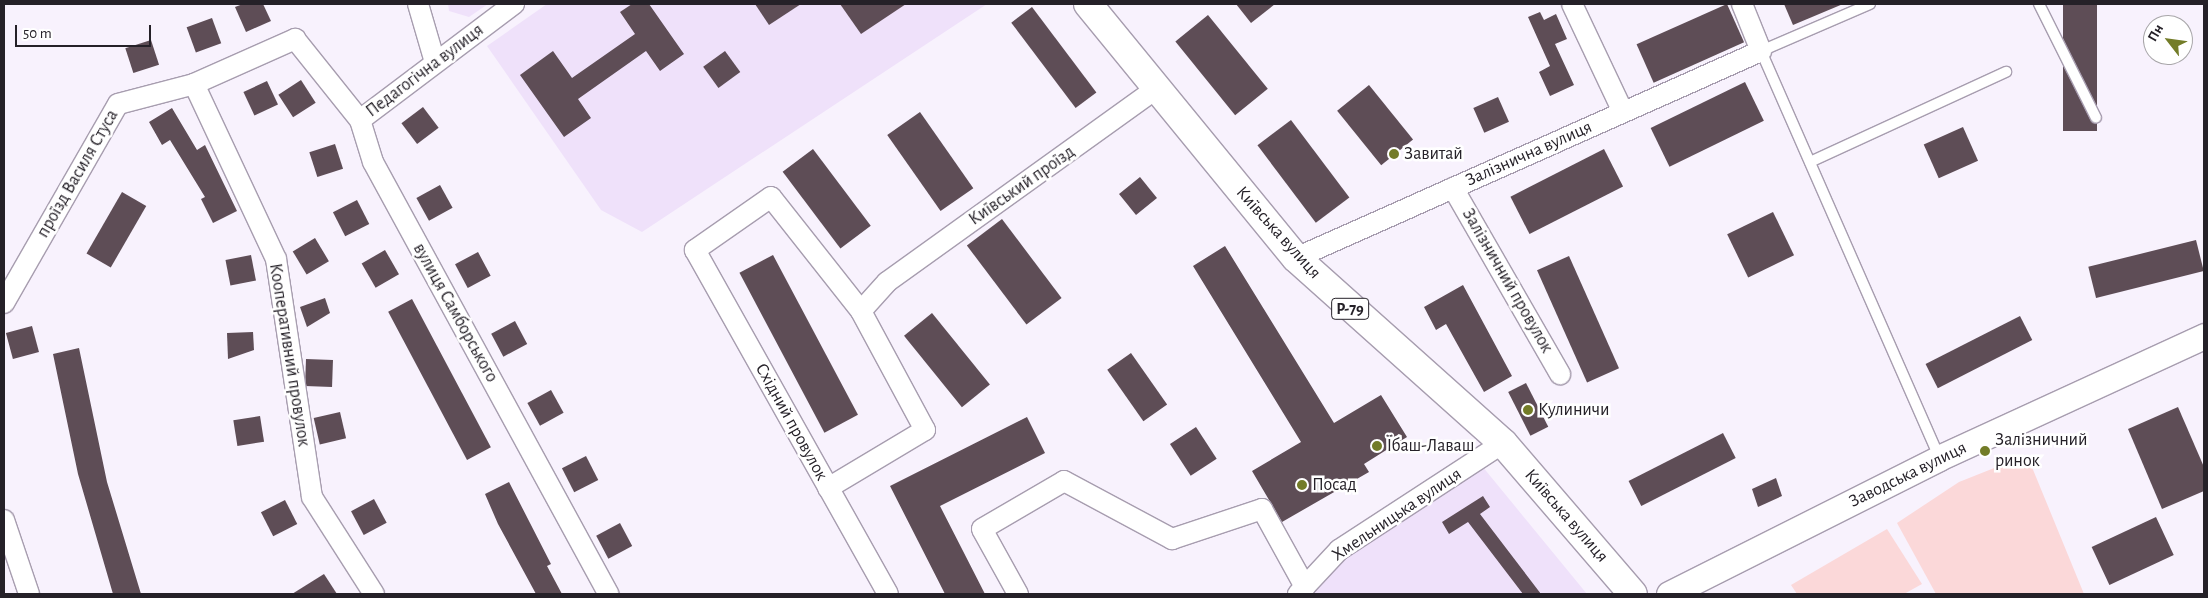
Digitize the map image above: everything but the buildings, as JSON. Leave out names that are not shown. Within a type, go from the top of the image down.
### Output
[{"type":"main road","name":"Київська вулиця","points":[[1088,4],[1296,258],[1503,443],[1633,594]]},
{"type":"street","points":[[418,4],[435,62]]},
{"type":"street","name":"Педагогічна вулиця","points":[[360,120],[514,4]]},
{"type":"street","points":[[1572,4],[1623,112]]},
{"type":"street","points":[[1742,4],[1761,51]]},
{"type":"street","name":"проїзд Василя Стуса","points":[[4,303],[118,104],[194,84],[295,39]]},
{"type":"street","name":"вулиця Самборського","points":[[295,39],[360,120],[373,162],[609,594]]},
{"type":"street","name":"Залізнична вулиця","points":[[1296,258],[1761,51]]},
{"type":"street","name":"Кооперативний провулок","points":[[194,84],[276,258],[312,497],[374,594]]},
{"type":"street","name":"Київський проїзд","points":[[861,311],[887,282],[1156,89]]},
{"type":"street","name":"Залізничний провулок","points":[[1453,188],[1560,374]]},
{"type":"street","name":"Східний провулок","points":[[861,311],[771,197],[695,250],[888,594]]},
{"type":"street","points":[[828,488],[925,430],[861,311]]},
{"type":"street","name":"Заводська вулиця","points":[[1669,594],[1939,458],[2204,336]]},
{"type":"street","name":"Хмельницька вулиця","points":[[1302,590],[1339,550],[1503,443]]},
{"type":"street","points":[[1018,594],[982,528],[1064,481],[1172,539],[1262,509],[1302,590]]},
{"type":"street","points":[[4,520],[29,594]]},
{"type":"lane","points":[[1870,4],[1761,51],[1939,458]]},
{"type":"lane","points":[[2039,4],[2096,118]]},
{"type":"lane","points":[[1810,162],[2006,72]]},
{"type":"shaded area","points":[[448,4],[488,4],[469,17],[449,11]]},
{"type":"shaded area","points":[[547,4],[987,4],[642,232],[601,210],[487,46]]},
{"type":"shaded area","points":[[2027,455],[2084,594],[1936,594],[1897,523],[1959,482]]},
{"type":"shaded area","points":[[1482,466],[1587,594],[1307,594],[1342,557]]},
{"type":"shaded area","points":[[1887,529],[1922,584],[1904,594],[1797,594],[1791,585]]},
{"type":"place","name":"Завитай","points":[[1394,154]]},
{"type":"place","name":"Кулиничи","points":[[1528,410]]},
{"type":"place","name":"Їбаш-Лаваш","points":[[1377,446]]},
{"type":"place","name":"Залізничний ринок","points":[[1985,451]]},
{"type":"place","name":"Посад","points":[[1302,485]]}]
